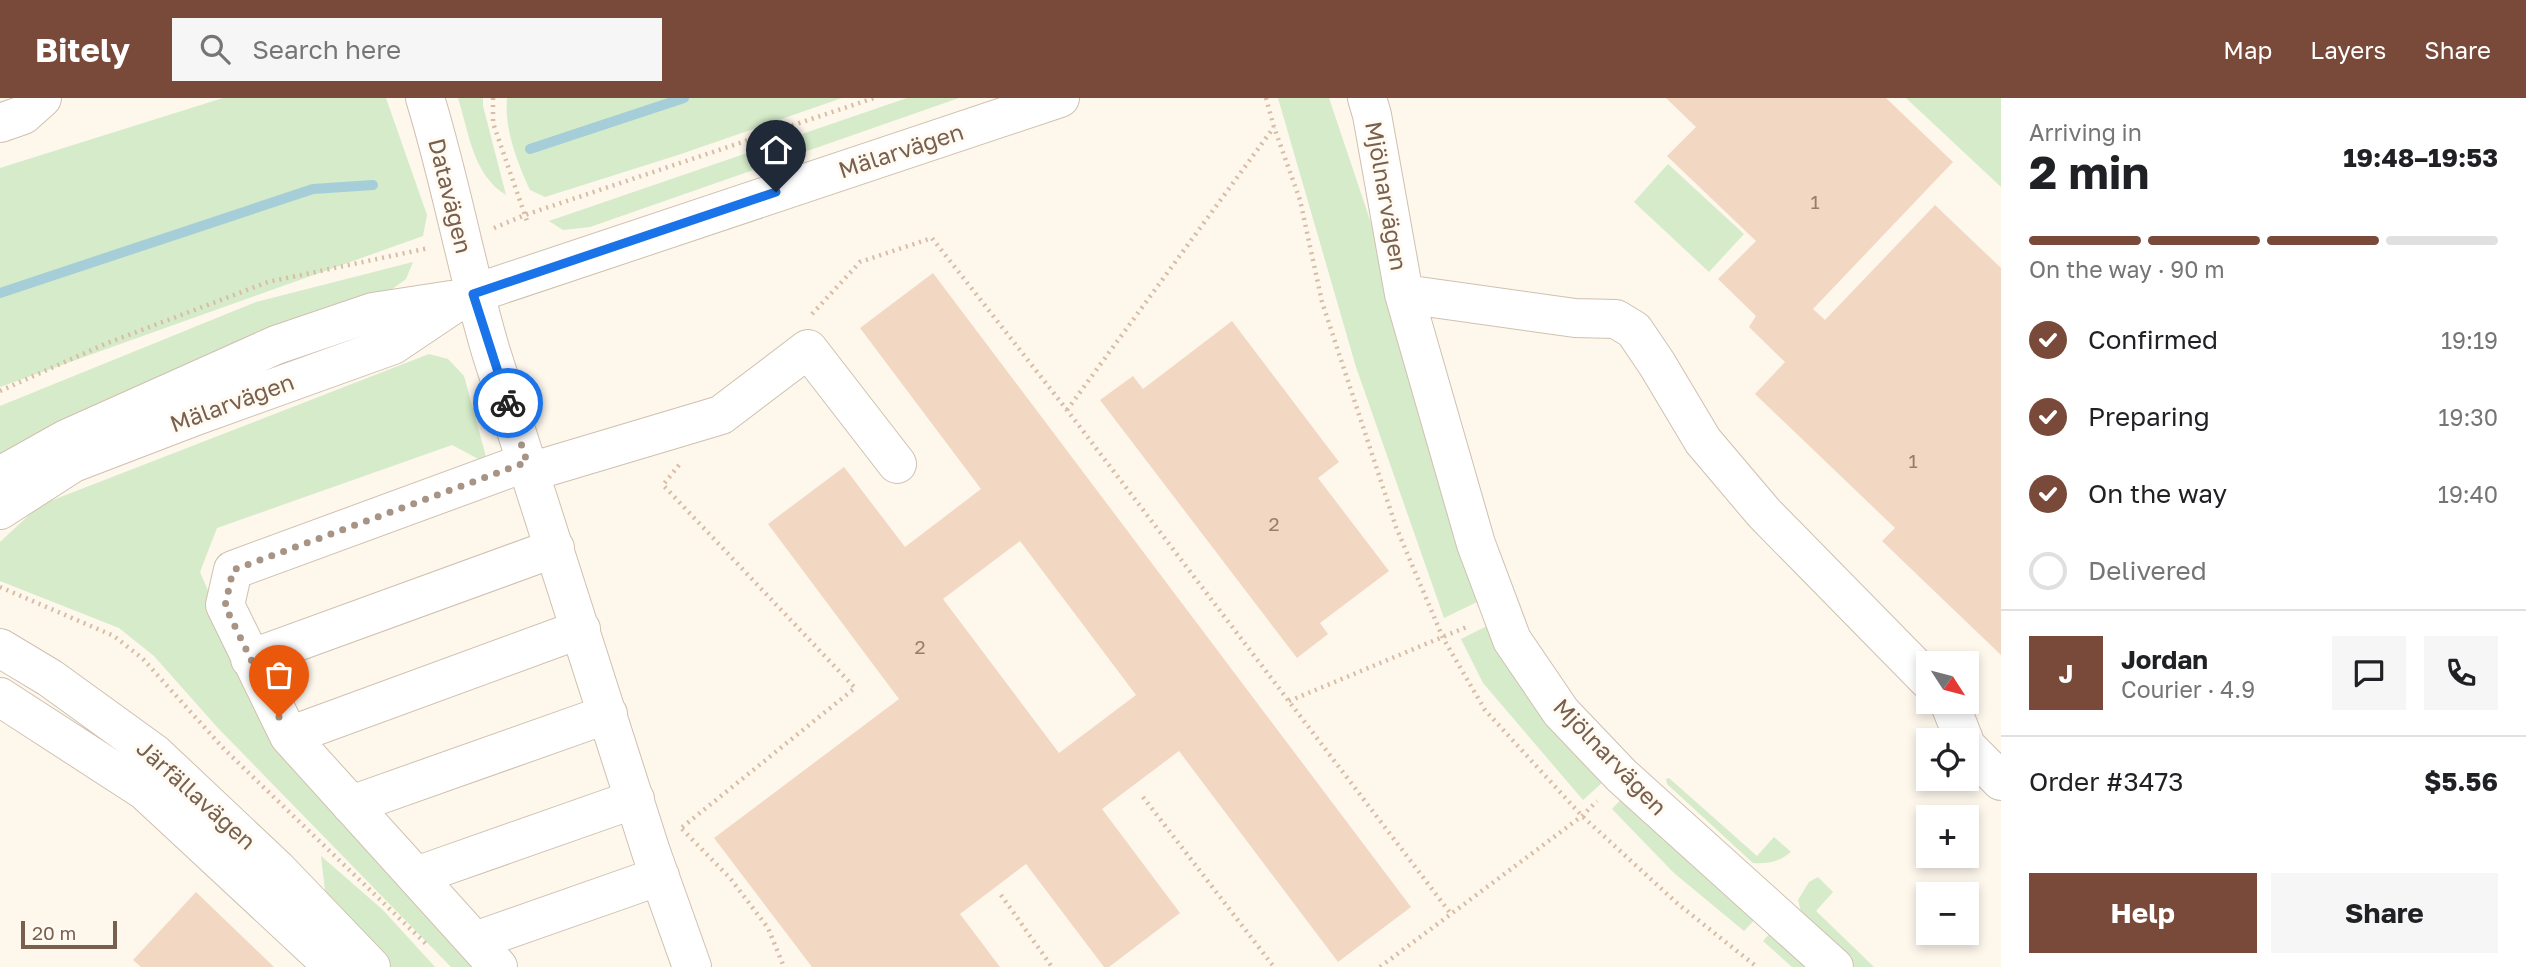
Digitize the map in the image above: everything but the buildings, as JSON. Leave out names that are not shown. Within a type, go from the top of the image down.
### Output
[{"type":"street","points":[[0,123],[23,115],[42,98]]},
{"type":"street","name":"Datavägen","points":[[425,98],[463,241],[468,296],[529,467],[689,966]]},
{"type":"street","name":"Mälarvägen","points":[[1,493],[65,439],[276,345],[373,313],[468,296],[1060,98]]},
{"type":"street","name":"Mjölnarvägen","points":[[1367,98],[1404,294],[1476,544],[1512,640],[1561,712],[1622,776],[1834,967]]},
{"type":"street","name":"Mjölnarvägen","points":[[1404,294],[1575,318],[1616,319],[1634,330],[1712,452],[1764,513],[1916,668]]},
{"type":"street","points":[[656,864],[486,954],[289,736],[225,606],[233,570],[529,467],[721,415],[808,349],[897,464]]},
{"type":"street","points":[[250,659],[555,548]]},
{"type":"street","points":[[0,628],[50,678]]},
{"type":"street","points":[[289,736],[581,629]]},
{"type":"street","name":"Järfällavägen","points":[[0,648],[50,678],[155,754],[277,869],[370,967]]},
{"type":"street","name":"Järfällavägen","points":[[0,697],[145,791],[334,967]]},
{"type":"street","points":[[351,805],[608,714]]},
{"type":"street","points":[[1979,759],[2001,781]]},
{"type":"street","points":[[416,876],[635,799]]},
{"type":"path","points":[[493,98],[492,123],[522,216],[528,224]]},
{"type":"path","points":[[522,216],[874,98]]},
{"type":"path","points":[[1067,410],[1274,127]]},
{"type":"path","points":[[807,320],[860,262],[932,237],[1451,914]]},
{"type":"path","points":[[0,391],[105,344],[268,282],[425,249]]},
{"type":"path","points":[[656,864],[682,828],[855,688],[663,485],[688,455]]},
{"type":"path","points":[[0,587],[114,636],[143,659],[224,749],[430,949]]},
{"type":"path","points":[[1289,701],[1443,638],[1501,611]]},
{"type":"path","points":[[1380,967],[1582,816],[1622,776]]},
{"type":"path","points":[[1143,797],[1274,967]]},
{"type":"path","points":[[682,828],[730,878],[768,928],[784,967]]},
{"type":"path","points":[[1001,895],[1052,967]]},
{"type":"path","points":[[1747,967],[1748,959]]},
{"type":"green space","points":[[223,98],[386,98],[427,215],[423,236],[0,387],[0,168]]},
{"type":"green space","points":[[458,98],[483,98],[506,195],[495,187],[479,165]]},
{"type":"green space","points":[[507,98],[842,98],[681,154],[545,197],[530,190],[520,168],[512,145]]},
{"type":"green space","points":[[907,98],[959,98],[590,227],[563,230],[549,221]]},
{"type":"green space","points":[[1278,98],[1329,98],[1373,229],[1479,601],[1444,618],[1356,367]]},
{"type":"green space","points":[[1906,98],[2001,98],[2001,187]]},
{"type":"green space","points":[[1668,164],[1744,234],[1709,272],[1634,202]]},
{"type":"green space","points":[[413,262],[406,279],[384,295],[138,386],[0,460],[0,406],[256,302]]},
{"type":"green space","points":[[429,354],[448,359],[464,376],[488,464],[452,445],[217,528],[200,572],[271,736],[489,967],[451,967],[217,727],[154,656],[119,628],[0,581],[0,542],[40,505]]},
{"type":"green space","points":[[1491,624],[1603,782],[1583,800],[1483,683],[1461,639]]},
{"type":"green space","points":[[1669,778],[1757,856],[1774,837],[1791,852],[1773,862],[1753,863],[1667,784],[1666,779]]},
{"type":"green space","points":[[1626,794],[1758,916],[1744,931],[1674,873],[1612,809]]},
{"type":"green space","points":[[321,856],[383,910],[435,967],[387,967],[326,899]]},
{"type":"green space","points":[[1818,877],[1833,892],[1816,911],[1874,967],[1852,967],[1803,920],[1798,900],[1809,882]]},
{"type":"green space","points":[[1771,932],[1810,967],[1792,967],[1763,941]]},
{"type":"waterway","points":[[530,149],[684,98]]},
{"type":"waterway","points":[[0,293],[313,189],[373,185]]},
{"type":"way so far","points":[[279,717],[225,606],[233,570],[527,462],[508,403]]},
{"type":"route","points":[[508,403],[473,294],[776,192]]}]
